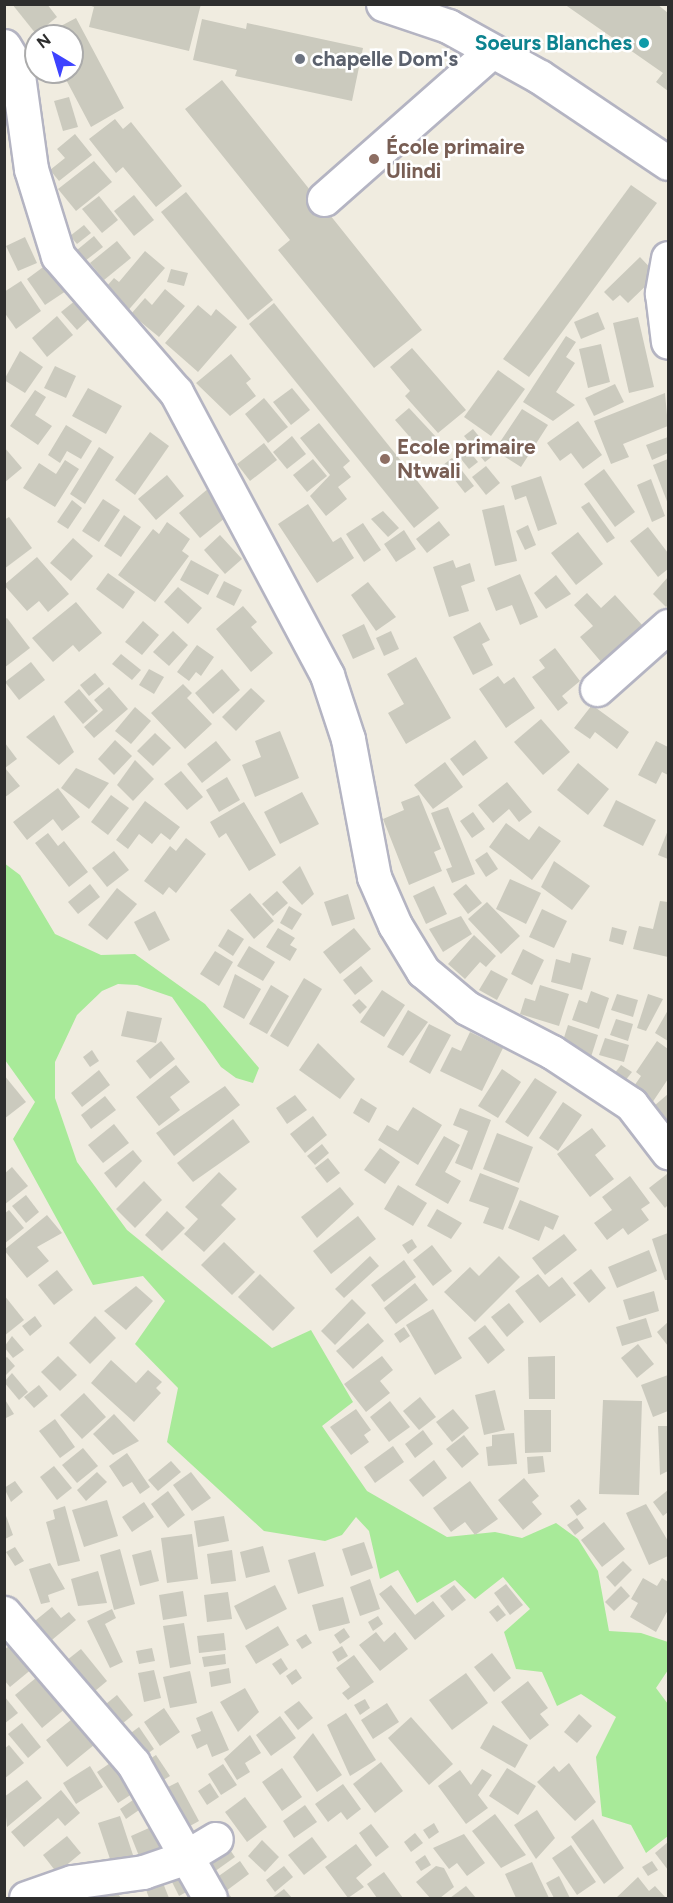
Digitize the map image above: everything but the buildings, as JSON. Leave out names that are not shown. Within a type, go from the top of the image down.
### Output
[{"type":"street","points":[[383,4],[448,26],[492,51],[669,163]]},
{"type":"street","points":[[4,46],[17,68],[31,169],[58,256],[176,392],[327,675],[348,739],[371,867],[395,925],[423,971],[459,1000],[631,1104],[669,1152]]},
{"type":"street","points":[[324,199],[492,51]]},
{"type":"street","points":[[669,258],[662,293],[669,342]]},
{"type":"street","points":[[597,689],[669,626]]},
{"type":"street","points":[[4,1613],[133,1763],[184,1858],[191,1860],[210,1899]]},
{"type":"street","points":[[26,1899],[184,1858],[216,1839]]},
{"type":"street","points":[[4,1886],[14,1899]]},
{"type":"green space","points":[[4,863],[20,875],[55,934],[101,955],[135,954],[205,1004],[259,1068],[253,1083],[236,1078],[221,1067],[172,997],[137,985],[118,984],[102,991],[77,1015],[55,1062],[55,1098],[77,1162],[127,1230],[272,1348],[311,1330],[353,1402],[322,1426],[367,1491],[447,1537],[495,1532],[522,1538],[556,1523],[578,1539],[598,1571],[609,1631],[641,1633],[668,1642],[668,1670],[656,1688],[668,1704],[668,1836],[646,1853],[631,1825],[602,1816],[596,1757],[616,1717],[581,1694],[557,1706],[542,1672],[516,1669],[504,1632],[530,1609],[503,1577],[475,1599],[455,1580],[417,1603],[398,1570],[380,1579],[369,1531],[356,1517],[342,1535],[325,1541],[264,1531],[167,1442],[178,1388],[135,1344],[165,1301],[143,1276],[93,1285],[13,1139],[35,1102],[5,1060]]},
{"type":"place","name":"Soeurs Blanches","points":[[644,43]]},
{"type":"place","name":"chapelle Dom's","points":[[300,59]]},
{"type":"place","name":"École primaire Ulindi","points":[[374,159]]},
{"type":"place","name":"Ecole primaire Ntwali","points":[[385,459]]}]
